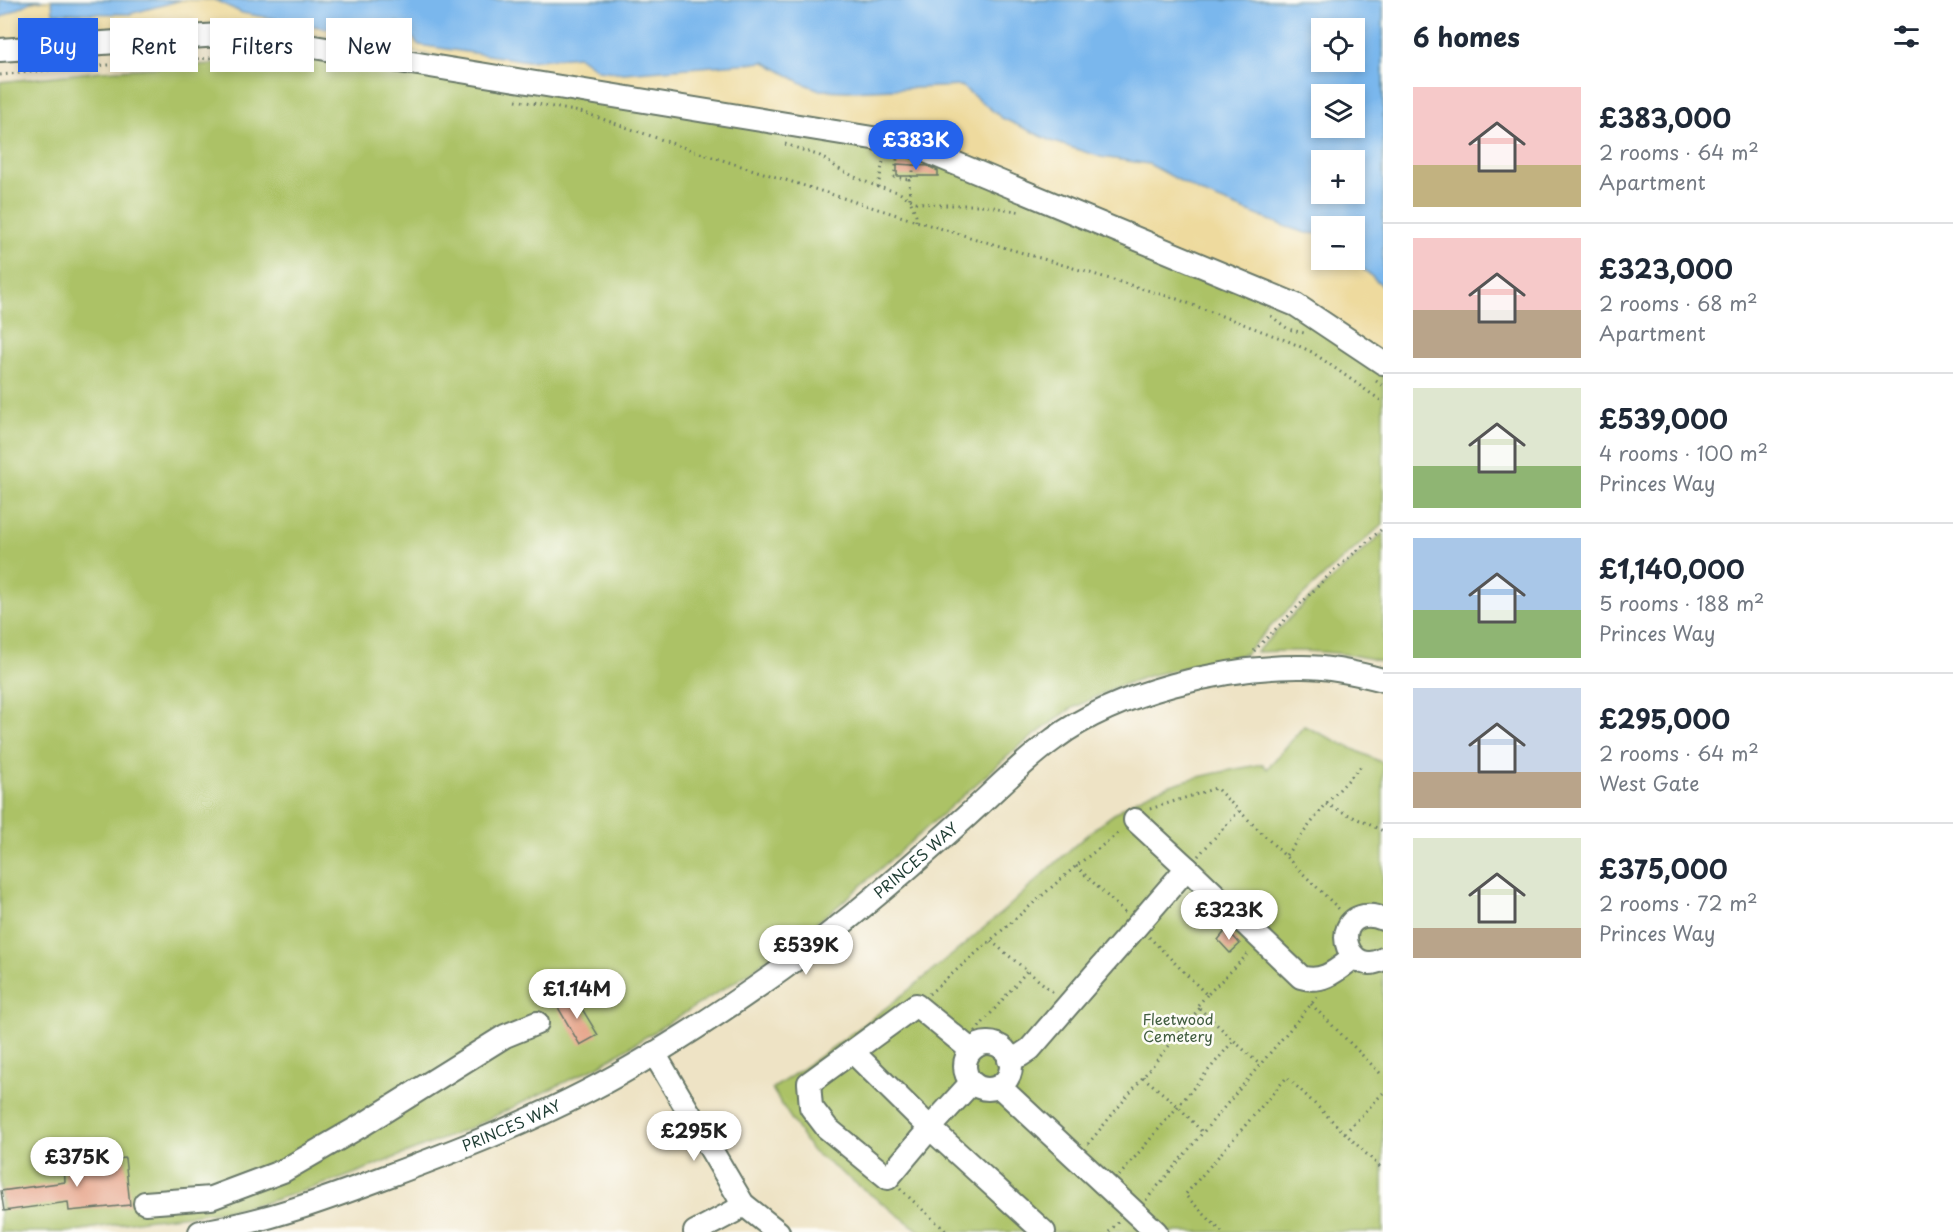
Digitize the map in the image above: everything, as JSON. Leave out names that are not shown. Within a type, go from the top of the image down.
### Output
[{"type":"street","points":[[0,50],[234,34],[899,152],[909,144],[1296,304],[1377,370]]},
{"type":"street","name":"PRINCES WAY","points":[[209,1231],[309,1204],[465,1148],[588,1091],[654,1053],[781,970],[835,929],[892,883],[1054,738],[1095,713],[1136,696],[1210,677],[1277,667],[1332,669],[1383,680]]},
{"type":"street","points":[[1135,820],[1301,977],[1325,978],[1346,964],[1373,963],[1383,959]]},
{"type":"street","points":[[1009,1060],[1030,1049],[1187,868]]},
{"type":"street","points":[[1346,964],[1347,930],[1360,917],[1372,915],[1383,919]]},
{"type":"street","points":[[968,1048],[916,1005],[809,1083],[812,1107],[827,1128],[888,1178],[971,1083]]},
{"type":"street","points":[[145,1203],[211,1198],[283,1171],[364,1124],[505,1036],[537,1023]]},
{"type":"street","points":[[991,1044],[1001,1048],[1009,1060],[1010,1070],[1007,1079],[998,1087],[984,1089],[971,1083],[966,1075],[965,1066],[968,1048],[991,1044]]},
{"type":"street","points":[[859,1047],[858,1057],[930,1128],[1044,1232]]},
{"type":"street","points":[[654,1053],[742,1203],[778,1232]]},
{"type":"street","points":[[998,1087],[1156,1232]]},
{"type":"street","points":[[209,1231],[211,1198]]},
{"type":"street","points":[[695,1232],[733,1212],[742,1203]]},
{"type":"path","points":[[0,75],[210,58]]},
{"type":"path","points":[[508,97],[530,104],[585,114],[916,221],[1177,299],[1312,352],[1383,402]]},
{"type":"path","points":[[916,221],[910,200],[909,179],[913,176],[913,161],[899,152],[885,152],[878,187],[898,192],[910,200],[927,204],[981,205],[1029,214]]},
{"type":"path","points":[[899,152],[894,177],[909,179]]},
{"type":"path","points":[[1265,311],[1288,329],[1308,334]]},
{"type":"path","points":[[1377,370],[1383,386]]},
{"type":"path","points":[[1253,670],[1252,653],[1329,576],[1383,528]]},
{"type":"path","points":[[1286,855],[1326,804],[1363,764]]},
{"type":"path","points":[[916,1005],[1076,866],[1147,810],[1216,788],[1353,923]]},
{"type":"path","points":[[1326,804],[1383,831]]},
{"type":"path","points":[[1187,868],[1239,811]]},
{"type":"path","points":[[1076,866],[1208,995]]},
{"type":"path","points":[[1260,1065],[1197,1006],[1262,940]]},
{"type":"path","points":[[990,941],[1069,1005]]},
{"type":"path","points":[[1137,1196],[1144,1202],[1346,964]]},
{"type":"path","points":[[968,1048],[1027,970]]},
{"type":"path","points":[[1311,1004],[1383,1076]]},
{"type":"path","points":[[1086,1147],[1200,1008]]},
{"type":"path","points":[[1124,1183],[1118,1177],[1234,1040]]},
{"type":"path","points":[[1143,1077],[1178,1106],[1203,1133]]},
{"type":"path","points":[[1222,1232],[1185,1195],[1287,1077],[1383,1170]]},
{"type":"path","points":[[1345,1133],[1383,1093]]},
{"type":"path","points":[[888,1178],[947,1232]]},
{"type":"green space","points":[[314,47],[326,49],[326,72],[412,72],[412,63],[909,144],[1293,310],[1383,371],[1383,524],[1327,573],[1245,654],[1148,676],[1114,688],[1069,710],[1017,748],[838,906],[746,975],[600,1065],[468,1129],[343,1178],[264,1203],[217,1212],[144,1220],[69,1232],[0,1232],[0,82],[110,70],[198,72],[198,65],[210,64],[210,72],[314,72]]},
{"type":"green space","points":[[1383,533],[1383,662],[1351,655],[1320,652],[1256,652],[1305,603]]},
{"type":"green space","name":"Fleetwood Cemetery","points":[[1304,726],[1383,763],[1383,1232],[921,1232],[811,1150],[772,1089],[861,1027],[918,983],[1114,814],[1147,794],[1179,782],[1263,764],[1267,769]]},
{"type":"sand","points":[[0,0],[1383,0],[1383,354],[917,136],[412,52],[412,18],[326,18],[326,37],[314,35],[314,18],[210,18],[210,24],[198,25],[198,18],[110,18],[110,32],[98,33],[98,18],[18,18],[18,39],[0,40]]},
{"type":"water","points":[[0,0],[43,0],[31,2],[0,18]]},
{"type":"water","points":[[52,0],[181,0],[130,14],[53,13]]},
{"type":"water","points":[[215,0],[1383,0],[1383,286],[1365,270],[1365,216],[1311,216],[1311,233],[1287,227],[1206,195],[1149,164],[1101,157],[1054,142],[1002,118],[961,86],[820,90],[802,83],[765,62],[624,73],[598,70],[578,56],[528,61],[419,45],[412,37],[412,18],[326,18],[326,28],[314,26],[314,18],[270,18],[242,13]]},
{"type":"building","points":[[897,164],[928,166],[938,171],[938,176],[897,176]]},
{"type":"building","points":[[1227,929],[1240,944],[1230,953],[1218,940]]},
{"type":"building","points":[[573,994],[598,1035],[580,1045],[556,1004]]},
{"type":"building","points":[[125,1158],[130,1205],[69,1211],[68,1202],[4,1211],[1,1191],[65,1182],[64,1165]]}]
